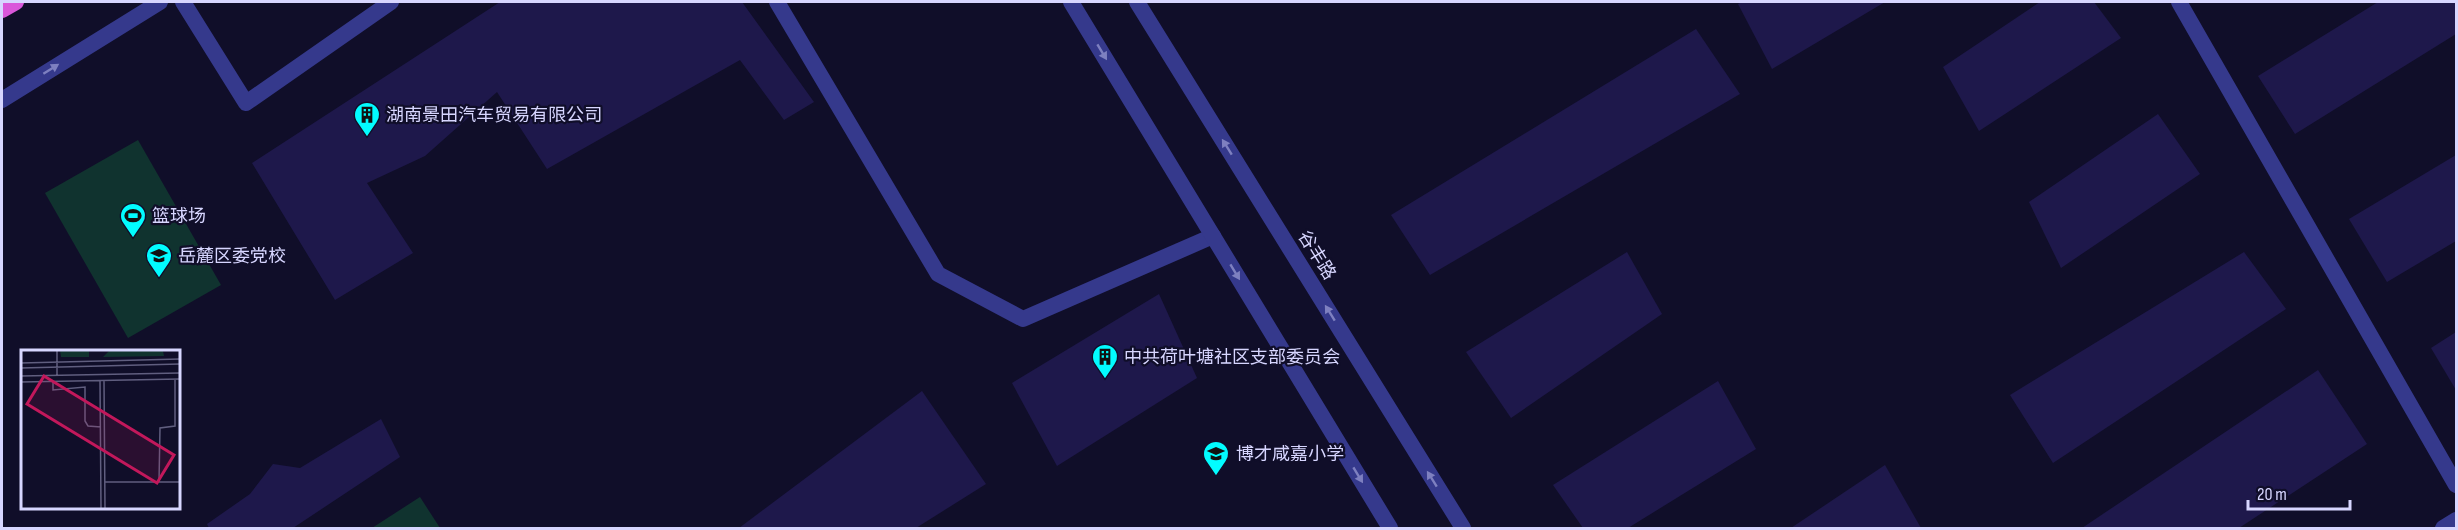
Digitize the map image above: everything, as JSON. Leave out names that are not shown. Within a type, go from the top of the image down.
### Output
[{"type":"highway","points":[[2,10],[16,2]]},
{"type":"street","points":[[2,100],[160,2]]},
{"type":"street","points":[[183,2],[246,103],[391,2]]},
{"type":"street","points":[[777,2],[938,274],[1023,319],[1213,236]]},
{"type":"street","points":[[1071,2],[1390,528]]},
{"type":"street","name":"谷丰路","points":[[1137,2],[1463,528]]},
{"type":"street","points":[[2179,2],[2457,485]]},
{"type":"street","points":[[2443,528],[2457,520]]},
{"type":"green space","name":"篮球场","points":[[138,140],[221,285],[128,338],[45,193]]},
{"type":"green space","points":[[420,497],[440,528],[372,528]]},
{"type":"building","name":"湖南景田汽车贸易有限公司","points":[[500,2],[742,2],[814,102],[784,120],[740,60],[547,169],[497,92],[425,156],[367,183],[413,253],[335,300],[252,163]]},
{"type":"building","points":[[1742,2],[1885,2],[1772,69],[1738,4]]},
{"type":"building","points":[[2040,2],[2094,2],[2121,38],[1979,131],[1943,67]]},
{"type":"building","points":[[2378,2],[2456,2],[2456,34],[2295,134],[2258,76]]},
{"type":"building","points":[[1696,29],[1740,94],[1430,275],[1391,215]]},
{"type":"building","points":[[2158,114],[2200,174],[2061,268],[2029,202]]},
{"type":"building","points":[[2456,155],[2456,241],[2387,282],[2349,219]]},
{"type":"building","points":[[1627,252],[1662,314],[1511,418],[1466,352]]},
{"type":"building","points":[[2244,252],[2286,309],[2053,463],[2010,395]]},
{"type":"building","name":"中共荷叶塘社区支部委员会","points":[[1159,294],[1197,378],[1057,466],[1012,383]]},
{"type":"building","points":[[2456,332],[2456,390],[2431,348]]},
{"type":"building","points":[[2318,370],[2367,444],[2239,528],[2082,528]]},
{"type":"building","points":[[1718,381],[1756,449],[1628,528],[1583,528],[1553,485]]},
{"type":"building","points":[[922,391],[986,484],[916,528],[739,528]]},
{"type":"building","points":[[381,419],[400,457],[293,528],[209,528],[207,524],[250,494],[273,464],[300,468]]},
{"type":"building","points":[[1885,465],[1921,528],[1791,528]]},
{"type":"place","name":"湖南景田汽车贸易有限公司","points":[[367,138]]},
{"type":"place","name":"篮球场","points":[[133,239]]},
{"type":"place","name":"岳麓区委党校","points":[[159,279]]},
{"type":"place","name":"中共荷叶塘社区支部委员会","points":[[1105,380]]},
{"type":"place","name":"博才咸嘉小学","points":[[1216,477]]}]
